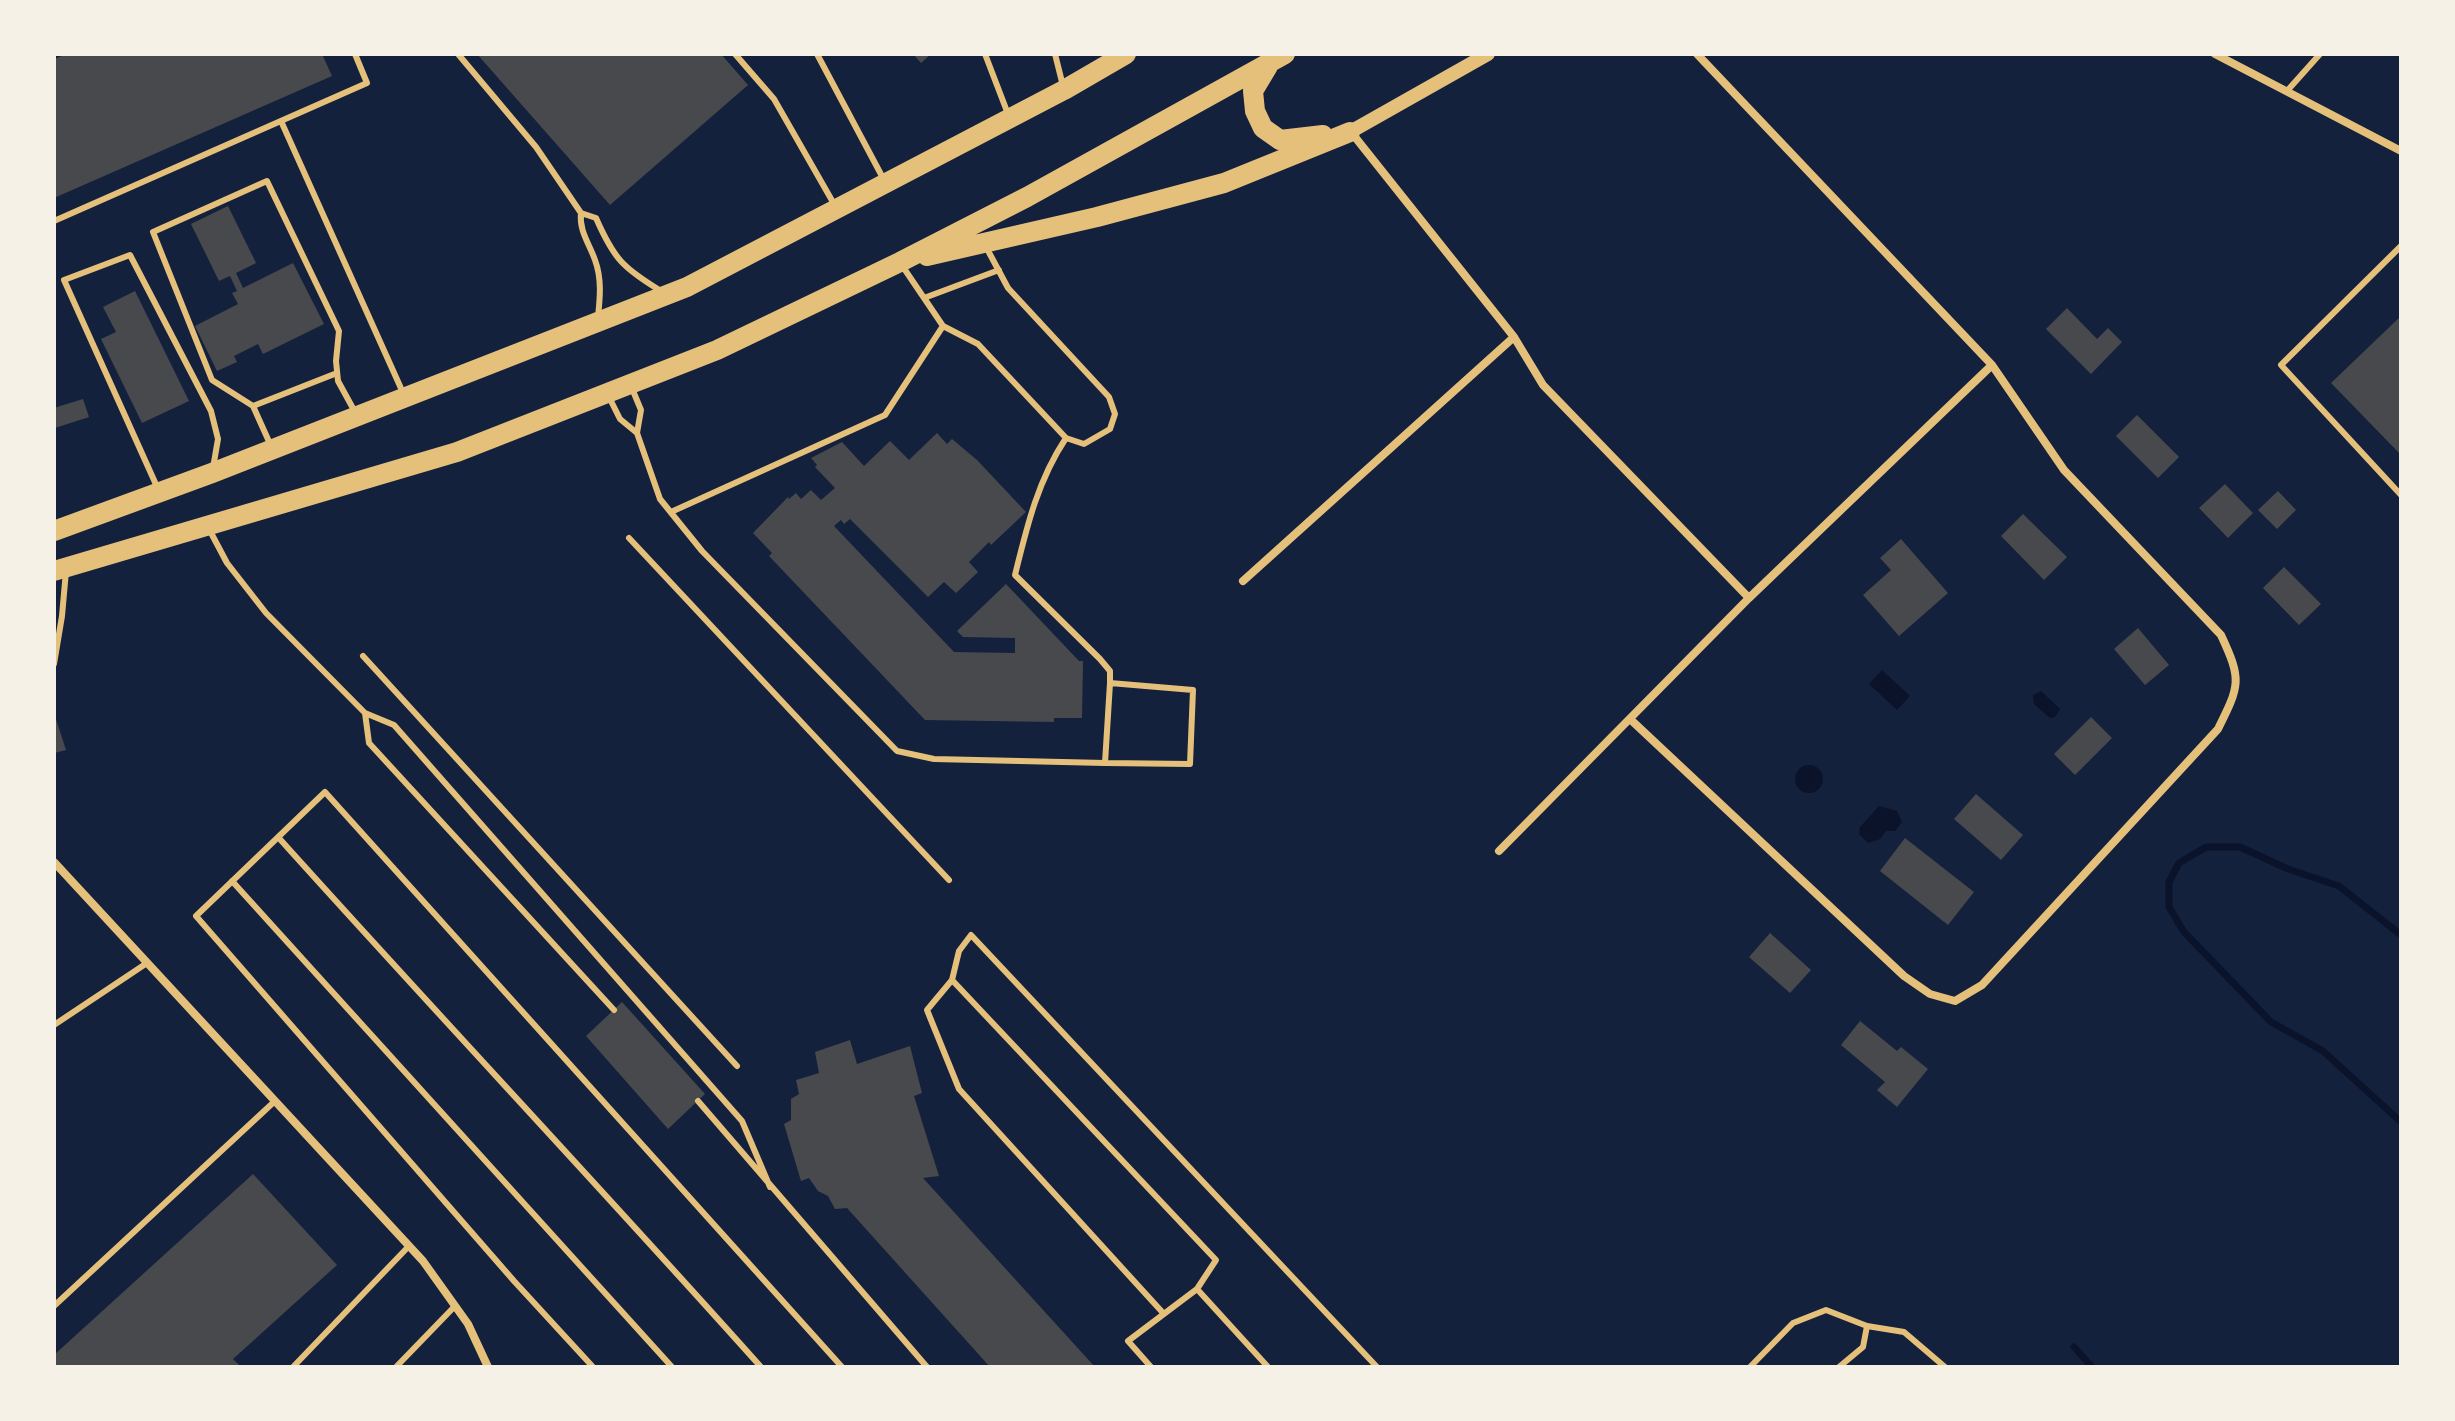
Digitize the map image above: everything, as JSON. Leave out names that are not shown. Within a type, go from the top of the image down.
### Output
[{"type":"highway","points":[[56,530],[212,473],[687,287],[1064,90],[1126,54]]},
{"type":"highway","points":[[1277,59],[1253,91],[1255,111],[1263,128],[1280,140],[1350,132]]},
{"type":"highway","points":[[60,569],[457,452],[717,350],[1027,197],[1277,59]]},
{"type":"highway","points":[[900,262],[1097,217],[1224,183],[1350,132]]},
{"type":"street","points":[[1488,54],[1350,132],[1514,337],[1543,385],[1749,598]]},
{"type":"street","points":[[1630,719],[1904,976],[1930,994],[1955,1001],[1982,985],[2218,729],[2236,694],[2236,668],[2221,635],[2064,470],[1992,365],[1697,54]]},
{"type":"street","points":[[2215,54],[2401,151]]},
{"type":"street","points":[[1243,581],[1514,337]]},
{"type":"street","points":[[1499,851],[1749,598],[1992,365]]},
{"type":"street","points":[[54,862],[409,1246],[468,1324],[488,1367]]},
{"type":"lane","points":[[54,221],[367,83],[355,54]]},
{"type":"lane","points":[[458,54],[536,147],[581,213],[596,218],[615,257],[638,277],[667,295]]},
{"type":"lane","points":[[735,54],[774,99],[837,208]]},
{"type":"lane","points":[[817,54],[885,183]]},
{"type":"lane","points":[[985,54],[1010,118]]},
{"type":"lane","points":[[1055,54],[1064,90]]},
{"type":"lane","points":[[2287,91],[2320,54]]},
{"type":"lane","points":[[281,121],[405,397]]},
{"type":"lane","points":[[273,449],[253,406],[212,380],[153,232],[267,181],[339,331],[338,381],[357,416]]},
{"type":"lane","points":[[581,213],[580,226],[596,261],[599,277],[598,322]]},
{"type":"lane","points":[[900,262],[943,326],[978,344],[1066,438],[1084,444],[1110,429],[1115,414],[1109,397],[1008,288],[985,244]]},
{"type":"lane","points":[[2401,246],[2281,365],[2401,495]]},
{"type":"lane","points":[[54,285],[130,255],[211,411],[218,439],[212,473]]},
{"type":"lane","points":[[924,298],[999,270]]},
{"type":"lane","points":[[64,280],[160,492]]},
{"type":"lane","points":[[671,512],[885,415],[943,326]]},
{"type":"lane","points":[[253,406],[337,373]]},
{"type":"lane","points":[[630,384],[641,410],[637,433],[660,499],[702,551],[897,751],[934,759],[1190,764],[1193,690],[1110,683]]},
{"type":"lane","points":[[607,393],[620,419],[637,433]]},
{"type":"lane","points":[[1066,438],[1050,462],[1033,507],[1015,575],[1110,671],[1105,763]]},
{"type":"lane","points":[[207,526],[227,563],[266,613],[365,713],[394,725],[742,1121],[770,1187]]},
{"type":"lane","points":[[629,538],[949,880]]},
{"type":"lane","points":[[54,664],[62,616],[60,569]]},
{"type":"lane","points":[[363,656],[737,1066]]},
{"type":"lane","points":[[365,713],[369,743],[614,1010]]},
{"type":"lane","points":[[593,1367],[504,1270],[196,916],[325,792],[842,1367]]},
{"type":"lane","points":[[278,837],[761,1367]]},
{"type":"lane","points":[[232,881],[672,1367]]},
{"type":"lane","points":[[1164,1314],[959,1089],[927,1010],[952,980],[959,951],[971,935],[1377,1367]]},
{"type":"lane","points":[[54,1025],[147,963]]},
{"type":"lane","points":[[952,980],[1216,1260],[1197,1289],[1128,1341],[1149,1364],[1140,1367]]},
{"type":"lane","points":[[54,1306],[275,1101]]},
{"type":"lane","points":[[698,1101],[927,1367]]},
{"type":"lane","points":[[293,1367],[409,1246]]},
{"type":"lane","points":[[1197,1289],[1268,1367]]},
{"type":"lane","points":[[396,1367],[455,1306]]},
{"type":"lane","points":[[1750,1367],[1793,1323],[1826,1310],[1867,1326],[1904,1332],[1945,1367]]},
{"type":"lane","points":[[1839,1367],[1863,1347],[1867,1326]]},
{"type":"water","points":[[1882,670],[1910,696],[1897,710],[1869,684]]},
{"type":"water","points":[[2041,691],[2060,709],[2055,717],[2050,718],[2034,704],[2033,695]]},
{"type":"water","points":[[1809,765],[1819,769],[1823,779],[1819,789],[1809,793],[1799,789],[1795,779],[1799,769]]},
{"type":"water","points":[[1879,806],[1897,811],[1902,822],[1895,831],[1886,831],[1880,839],[1868,843],[1859,834],[1860,827]]},
{"type":"building","points":[[67,54],[322,54],[332,76],[54,198],[54,59]]},
{"type":"building","points":[[477,54],[721,54],[748,85],[610,205]]},
{"type":"building","points":[[913,54],[931,54],[921,63]]},
{"type":"building","points":[[228,206],[256,263],[236,273],[243,288],[293,263],[324,324],[263,354],[258,344],[234,356],[237,362],[217,371],[195,326],[238,304],[232,293],[237,291],[230,276],[219,281],[191,224]]},
{"type":"building","points":[[135,291],[189,401],[142,423],[101,339],[116,332],[103,307]]},
{"type":"building","points":[[2067,308],[2097,339],[2108,328],[2122,342],[2091,374],[2046,329]]},
{"type":"building","points":[[2401,316],[2401,455],[2331,383]]},
{"type":"building","points":[[83,399],[89,417],[55,428],[54,408]]},
{"type":"building","points":[[2137,415],[2179,457],[2158,478],[2116,436]]},
{"type":"building","points":[[937,433],[947,444],[952,439],[977,460],[1026,512],[969,562],[978,572],[956,593],[944,582],[928,597],[850,519],[844,524],[841,520],[834,526],[954,652],[1015,653],[1015,638],[963,637],[957,631],[1006,584],[1079,661],[1083,661],[1082,718],[1054,718],[1054,722],[925,720],[769,556],[772,553],[753,533],[788,497],[796,493],[801,499],[811,490],[821,500],[835,488],[815,467],[817,465],[811,458],[842,442],[864,466],[890,441],[909,460]]},
{"type":"building","points":[[2225,484],[2253,513],[2228,538],[2199,508]]},
{"type":"building","points":[[2278,491],[2296,510],[2277,529],[2258,510]]},
{"type":"building","points":[[2023,514],[2067,557],[2044,580],[2001,536]]},
{"type":"building","points":[[1901,539],[1948,593],[1899,636],[1863,595],[1891,570],[1880,558]]},
{"type":"building","points":[[2284,567],[2321,604],[2299,625],[2263,588]]},
{"type":"building","points":[[2138,628],[2169,665],[2145,685],[2114,649]]},
{"type":"building","points":[[54,713],[66,750],[54,753]]},
{"type":"building","points":[[2091,717],[2112,738],[2075,775],[2054,754]]},
{"type":"building","points":[[1976,794],[2023,835],[2001,860],[1954,819]]},
{"type":"building","points":[[1905,838],[1974,892],[1948,925],[1880,871]]},
{"type":"building","points":[[1770,933],[1811,970],[1790,993],[1749,957]]},
{"type":"building","points":[[622,1002],[705,1094],[668,1129],[586,1036]]},
{"type":"building","points":[[1860,1021],[1897,1051],[1901,1047],[1928,1069],[1897,1107],[1877,1090],[1885,1082],[1841,1045]]},
{"type":"building","points":[[850,1040],[857,1064],[910,1046],[922,1093],[914,1096],[939,1176],[923,1178],[1095,1367],[990,1367],[847,1208],[835,1209],[828,1196],[818,1191],[809,1178],[801,1181],[784,1124],[791,1120],[791,1099],[799,1094],[796,1080],[819,1073],[815,1052]]},
{"type":"building","points":[[253,1174],[337,1265],[233,1359],[241,1367],[54,1367],[54,1355]]},
{"type":"waterway","points":[[2401,935],[2339,886],[2288,869],[2240,847],[2206,847],[2179,863],[2169,882],[2169,907],[2184,932],[2271,1022],[2323,1051],[2401,1122]]},
{"type":"waterway","points":[[2074,1347],[2092,1367]]}]
